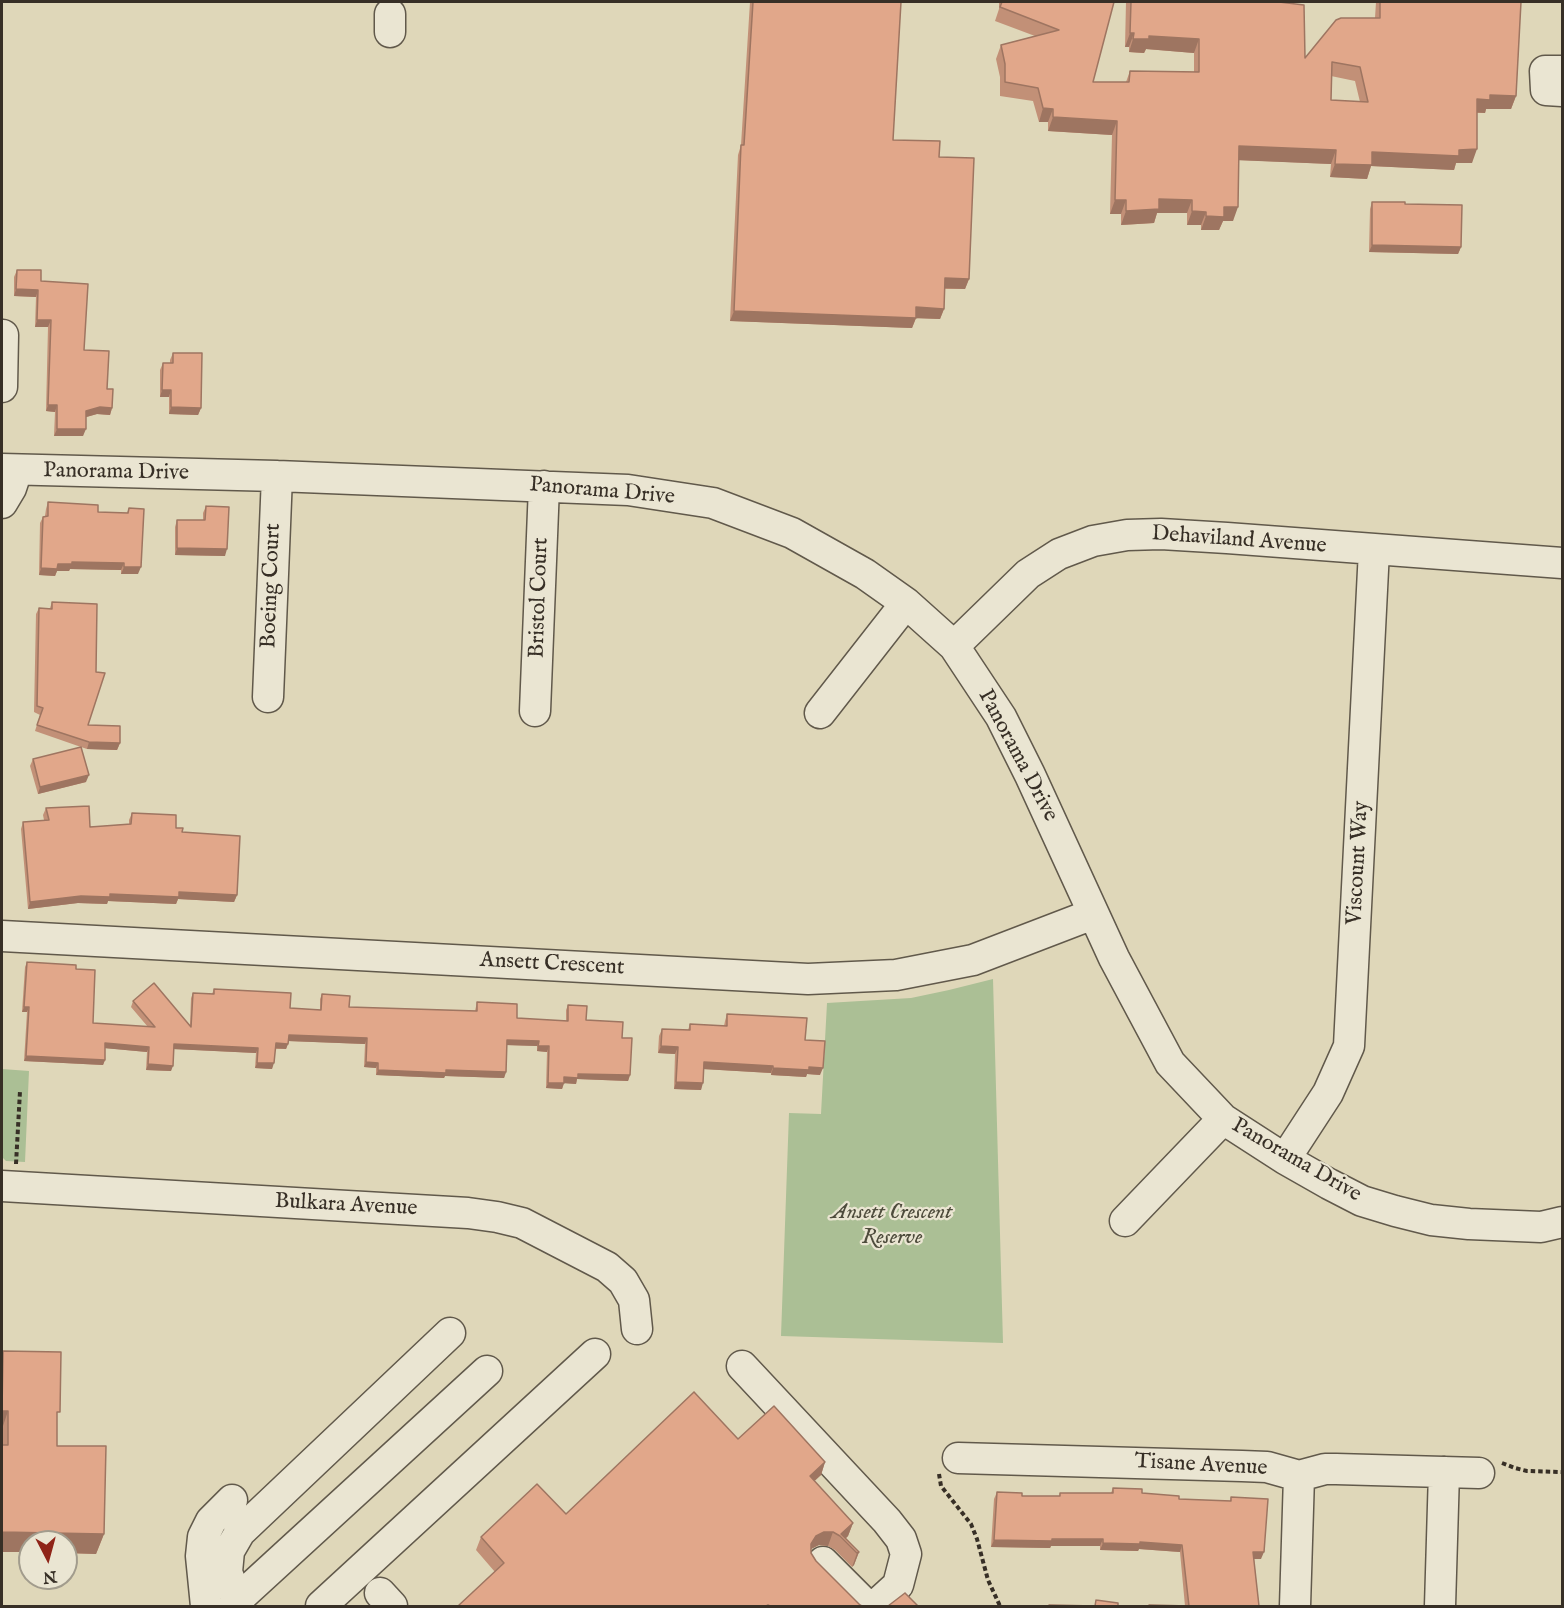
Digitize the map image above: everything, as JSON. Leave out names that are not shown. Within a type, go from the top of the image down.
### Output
[{"type":"street","points":[[1563,71],[1545,71],[1546,90],[1563,91]]},
{"type":"street","points":[[2,387],[3,335]]},
{"type":"street","points":[[2,503],[11,488],[9,470]]},
{"type":"street","name":"Panorama Drive","points":[[9,470],[277,476],[628,490],[713,503],[792,533],[865,574],[906,603],[954,646],[1001,717],[1114,958],[1170,1063],[1223,1119],[1285,1159],[1362,1200],[1395,1211],[1431,1220],[1459,1223],[1555,1228]]},
{"type":"street","name":"Boeing Court","points":[[268,697],[277,476]]},
{"type":"street","name":"Bristol Court","points":[[535,711],[544,486]]},
{"type":"street","name":"Dehaviland Avenue","points":[[954,646],[1028,574],[1059,554],[1093,541],[1127,535],[1161,534],[1563,563]]},
{"type":"street","name":"Viscount Way","points":[[1285,1159],[1328,1093],[1349,1046],[1374,550]]},
{"type":"street","points":[[820,713],[906,603]]},
{"type":"street","name":"Ansett Crescent","points":[[2,936],[808,979],[896,975],[973,960],[1093,914]]},
{"type":"street","points":[[1125,1221],[1223,1119]]},
{"type":"street","name":"Bulkara Avenue","points":[[8,1175],[457,1212],[522,1223],[607,1267],[623,1281],[634,1300],[637,1329]]},
{"type":"street","points":[[450,1333],[240,1532],[230,1551],[227,1572],[235,1603],[487,1371]]},
{"type":"street","points":[[321,1606],[595,1354]]},
{"type":"street","points":[[742,1366],[902,1539],[906,1554],[898,1585],[875,1606]]},
{"type":"street","name":"Tisane Avenue","points":[[958,1458],[1267,1467],[1299,1476],[1325,1469],[1479,1473]]},
{"type":"street","points":[[1440,1606],[1444,1472]]},
{"type":"street","points":[[1295,1606],[1299,1476]]},
{"type":"street","points":[[206,1606],[201,1556],[203,1537],[211,1521],[232,1500]]},
{"type":"street","points":[[823,1562],[867,1606]]},
{"type":"path","points":[[8,1175],[20,1090]]},
{"type":"path","points":[[958,1458],[946,1461],[940,1468],[941,1486],[970,1524],[977,1539],[988,1580],[1000,1606]]},
{"type":"green space","name":"Ansett Crescent Reserve","points":[[993,979],[1003,1343],[781,1336],[789,1113],[821,1114],[827,1003],[911,998]]},
{"type":"green space","points":[[2,1069],[29,1071],[25,1162],[6,1161],[2,1157]]},
{"type":"building","points":[[753,2],[901,2],[893,140],[940,141],[939,157],[974,158],[969,279],[945,278],[944,309],[916,307],[916,318],[734,311],[741,145],[744,145]]},
{"type":"building","points":[[1002,2],[1114,2],[1093,82],[1129,82],[1130,71],[1199,72],[1199,39],[1149,36],[1149,39],[1133,39],[1134,33],[1130,33],[1131,2],[1279,2],[1304,5],[1305,58],[1336,20],[1380,18],[1380,2],[1521,2],[1516,96],[1490,95],[1490,100],[1477,99],[1477,149],[1459,150],[1459,156],[1372,152],[1372,165],[1335,164],[1336,150],[1239,146],[1238,207],[1224,207],[1224,217],[1206,216],[1206,212],[1192,211],[1192,200],[1159,199],[1159,209],[1126,211],[1126,200],[1115,200],[1117,121],[1053,117],[1053,109],[1043,108],[1038,88],[1005,82],[1005,64],[1001,45],[1059,30],[1000,7]],"holes":[[[1332,62],[1360,67],[1368,102],[1331,100]]]},
{"type":"building","points":[[1372,202],[1462,205],[1461,247],[1372,245]]},
{"type":"building","points":[[17,270],[41,270],[41,281],[88,284],[84,350],[109,351],[107,389],[113,389],[112,408],[100,407],[86,411],[86,429],[57,429],[57,405],[48,405],[51,320],[37,320],[38,290],[16,289]]},
{"type":"building","points":[[173,353],[202,353],[201,408],[171,407],[171,390],[162,390],[163,363],[173,363]]},
{"type":"building","points":[[48,502],[98,505],[98,512],[128,513],[129,508],[144,509],[141,567],[124,567],[124,563],[72,562],[72,564],[58,564],[57,569],[41,568],[43,517],[48,516]]},
{"type":"building","points":[[206,506],[229,507],[227,549],[177,548],[177,520],[205,520]]},
{"type":"building","points":[[52,602],[97,604],[96,672],[105,673],[88,725],[120,726],[120,743],[89,742],[37,725],[43,708],[37,706],[39,608],[52,609]]},
{"type":"building","points":[[81,747],[89,775],[40,787],[33,759]]},
{"type":"building","points":[[89,806],[90,827],[131,824],[132,813],[176,815],[176,828],[183,828],[182,832],[240,836],[237,895],[179,892],[179,897],[110,894],[110,897],[81,896],[30,902],[23,822],[49,820],[46,808]]},
{"type":"building","points":[[27,962],[76,965],[76,969],[95,970],[93,1023],[155,1027],[133,1001],[154,983],[191,1027],[193,993],[214,994],[214,989],[291,993],[290,1008],[321,1010],[322,994],[350,996],[349,1007],[477,1011],[477,1002],[517,1004],[517,1018],[568,1021],[568,1005],[587,1006],[586,1020],[623,1022],[622,1038],[632,1038],[630,1075],[578,1074],[578,1078],[564,1077],[564,1083],[548,1083],[549,1046],[538,1046],[539,1041],[507,1040],[506,1072],[446,1070],[446,1073],[378,1070],[378,1063],[366,1062],[367,1038],[289,1035],[288,1044],[276,1043],[274,1063],[257,1063],[258,1048],[174,1044],[173,1066],[148,1064],[149,1047],[105,1043],[105,1060],[26,1056],[29,1007],[24,1007]]},
{"type":"building","points":[[727,1014],[807,1018],[805,1040],[825,1041],[823,1068],[809,1067],[809,1070],[704,1062],[703,1083],[676,1082],[678,1047],[661,1046],[662,1029],[690,1030],[690,1024],[727,1026]]},
{"type":"building","points":[[3,1351],[61,1352],[57,1446],[106,1446],[104,1534],[78,1533],[78,1530],[2,1532],[2,1445],[8,1445],[8,1411],[2,1411]]},
{"type":"building","points":[[694,1392],[738,1439],[774,1406],[825,1462],[810,1476],[853,1523],[841,1534],[859,1552],[857,1553],[833,1532],[824,1532],[816,1536],[811,1544],[811,1553],[816,1561],[862,1606],[458,1606],[504,1563],[481,1537],[537,1484],[566,1514]]},
{"type":"building","points":[[1113,1488],[1142,1489],[1142,1493],[1179,1496],[1179,1499],[1231,1501],[1231,1497],[1268,1499],[1264,1552],[1253,1552],[1259,1606],[1189,1606],[1182,1545],[1140,1542],[1140,1544],[1103,1543],[1103,1539],[994,1540],[997,1492],[1022,1493],[1022,1496],[1060,1496],[1060,1493],[1113,1493]]},
{"type":"building","points":[[905,1593],[918,1606],[888,1606]]},
{"type":"building","points":[[1096,1600],[1118,1603],[1118,1606],[1095,1606]]},
{"type":"building","points":[[1049,1605],[1095,1606],[1049,1606]]}]
